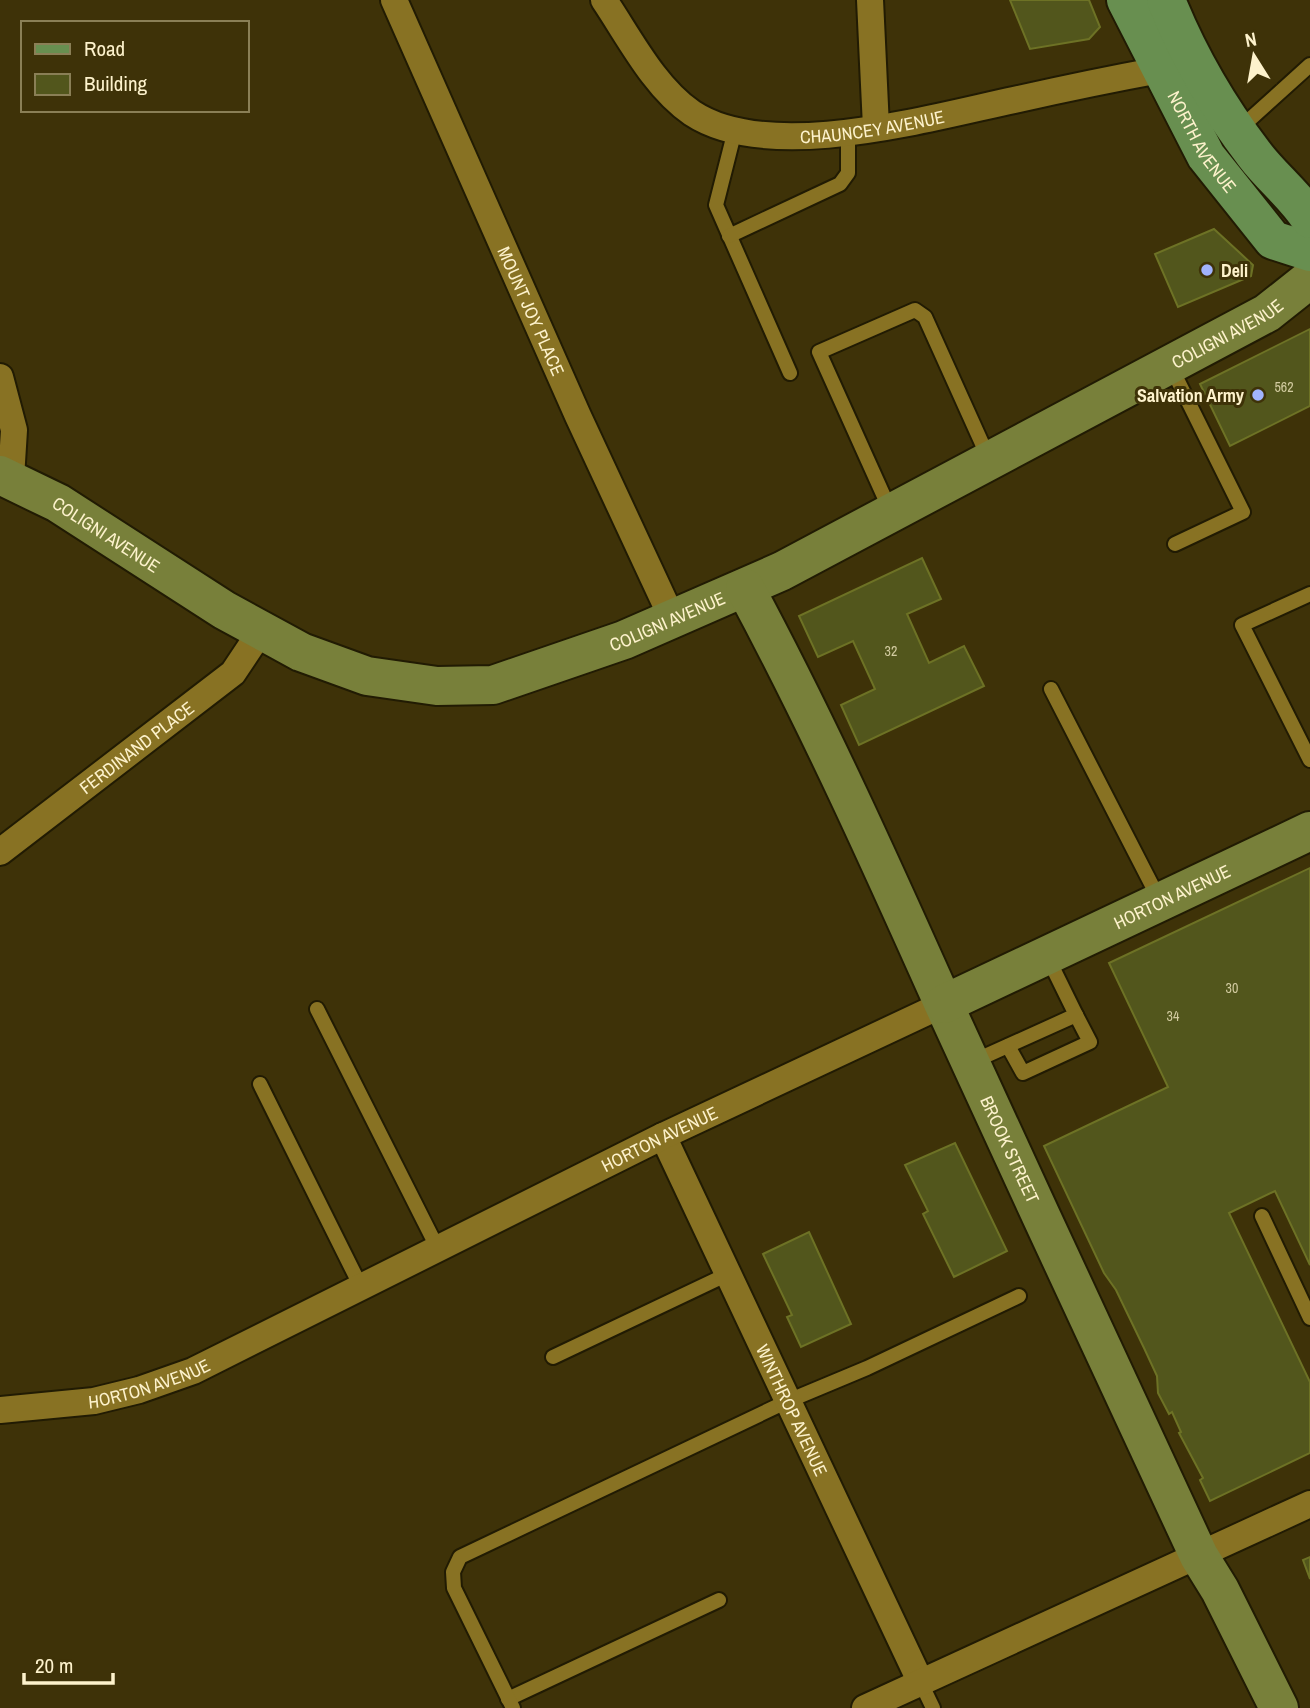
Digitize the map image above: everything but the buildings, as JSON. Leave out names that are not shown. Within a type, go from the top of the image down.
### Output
[{"type":"main road","name":"NORTH AVENUE","points":[[1126,0],[1176,61],[1204,80],[1237,131],[1310,219]]},
{"type":"main road","name":"NORTH AVENUE","points":[[1166,0],[1176,61],[1206,156],[1273,240],[1310,252]]},
{"type":"street","name":"MOUNT JOY PLACE","points":[[394,0],[578,416],[672,618]]},
{"type":"street","name":"CHAUNCEY AVENUE","points":[[604,0],[655,76],[691,112],[735,130],[765,136],[809,136],[876,127],[1176,61]]},
{"type":"street","points":[[870,0],[876,127]]},
{"type":"street","name":"COLIGNI AVENUE","points":[[6,477],[58,503],[261,631],[301,652],[367,676],[437,686],[493,685],[613,644],[782,572],[1267,313],[1310,279]]},
{"type":"street","points":[[0,377],[14,430],[6,477]]},
{"type":"street","name":"BROOK STREET","points":[[745,588],[898,897],[944,1004],[1199,1556],[1220,1590],[1279,1708]]},
{"type":"street","name":"FERDINAND PLACE","points":[[0,852],[233,673],[261,631]]},
{"type":"street","name":"HORTON AVENUE","points":[[0,1410],[94,1401],[150,1387],[193,1371],[663,1136],[1310,831]]},
{"type":"street","name":"WINTHROP AVENUE","points":[[663,1136],[921,1682]]},
{"type":"street","points":[[865,1708],[1310,1504]]},
{"type":"lane","points":[[1237,131],[1308,72]]},
{"type":"lane","points":[[735,130],[716,205],[790,373]]},
{"type":"lane","points":[[729,236],[840,184],[848,173],[848,131]]},
{"type":"lane","points":[[891,513],[819,352],[915,310],[925,317],[990,461]]},
{"type":"lane","points":[[1170,365],[1243,512],[1175,544]]},
{"type":"lane","points":[[1310,594],[1242,625],[1310,760]]},
{"type":"lane","points":[[1051,689],[1161,902]]},
{"type":"lane","points":[[1008,1046],[1023,1073],[1090,1042],[1047,954]]},
{"type":"lane","points":[[317,1009],[438,1249]]},
{"type":"lane","points":[[971,1062],[1076,1014]]},
{"type":"lane","points":[[260,1084],[361,1287]]},
{"type":"lane","points":[[1262,1216],[1310,1318]]},
{"type":"lane","points":[[553,1357],[728,1274]]},
{"type":"lane","points":[[719,1600],[511,1704],[454,1588],[453,1572],[460,1557],[788,1401],[867,1368],[1019,1296]]},
{"type":"lane","points":[[921,1682],[933,1708]]},
{"type":"place","name":"Deli","points":[[1207,270]]},
{"type":"place","name":"Salvation Army","points":[[1258,395]]}]
